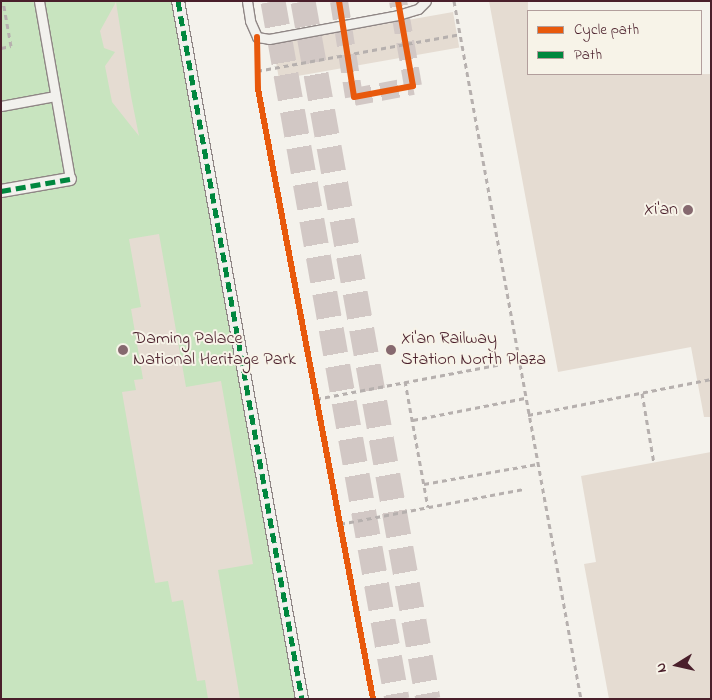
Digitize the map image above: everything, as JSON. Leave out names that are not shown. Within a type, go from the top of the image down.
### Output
[{"type":"street","points":[[178,1],[302,699]]},
{"type":"street","points":[[1,191],[70,179]]},
{"type":"lane","points":[[39,1],[70,179]]},
{"type":"lane","points":[[247,1],[250,21],[257,37],[269,39],[398,15],[418,9],[426,1]]},
{"type":"lane","points":[[1,106],[55,96]]},
{"type":"path","points":[[1,48],[11,46],[3,1]]},
{"type":"path","points":[[454,1],[580,699]]},
{"type":"path","points":[[257,72],[460,34]]},
{"type":"path","points":[[257,63],[258,80]]},
{"type":"path","points":[[316,400],[405,381],[502,364]]},
{"type":"path","points":[[528,416],[711,379]]},
{"type":"path","points":[[405,381],[428,507]]},
{"type":"path","points":[[314,390],[318,409]]},
{"type":"path","points":[[642,393],[654,463]]},
{"type":"path","points":[[412,420],[525,398]]},
{"type":"path","points":[[424,484],[537,464]]},
{"type":"path","points":[[340,524],[524,489]]},
{"type":"path","points":[[338,514],[341,534]]},
{"type":"green space","name":"Daming Palace National Heritage Park","points":[[1,1],[183,1],[305,699],[1,699]]},
{"type":"building","points":[[489,1],[528,1],[527,75],[711,74],[711,417],[704,417],[691,347],[558,372]]},
{"type":"building","points":[[116,2],[139,136],[112,102],[105,66],[115,52],[104,48],[100,31]]},
{"type":"building","points":[[453,12],[459,47],[279,79],[273,44]]},
{"type":"building","points":[[159,234],[186,387],[221,381],[253,564],[218,570],[240,699],[208,699],[205,680],[197,681],[183,600],[172,602],[168,581],[155,583],[122,392],[136,390],[134,380],[143,379],[131,309],[141,307],[129,239]]},
{"type":"building","points":[[711,452],[711,699],[609,699],[584,564],[596,562],[581,476]]},
{"type":"tunnel","points":[[273,1],[397,699]]},
{"type":"tunnel","points":[[303,1],[428,699]]},
{"type":"tunnel","points":[[339,1],[354,97],[413,86],[398,1]]},
{"type":"marked path","points":[[178,1],[302,699]]},
{"type":"marked path","points":[[1,191],[70,179]]},
{"type":"cycle path","points":[[339,1],[354,97],[413,86],[398,1]]},
{"type":"cycle path","points":[[257,37],[258,89],[373,699]]},
{"type":"place","name":"Xi'an","points":[[688,210]]},
{"type":"place","name":"Daming Palace National Heritage Park","points":[[123,350]]},
{"type":"place","name":"Xi'an Railway Station North Plaza","points":[[391,350]]}]
